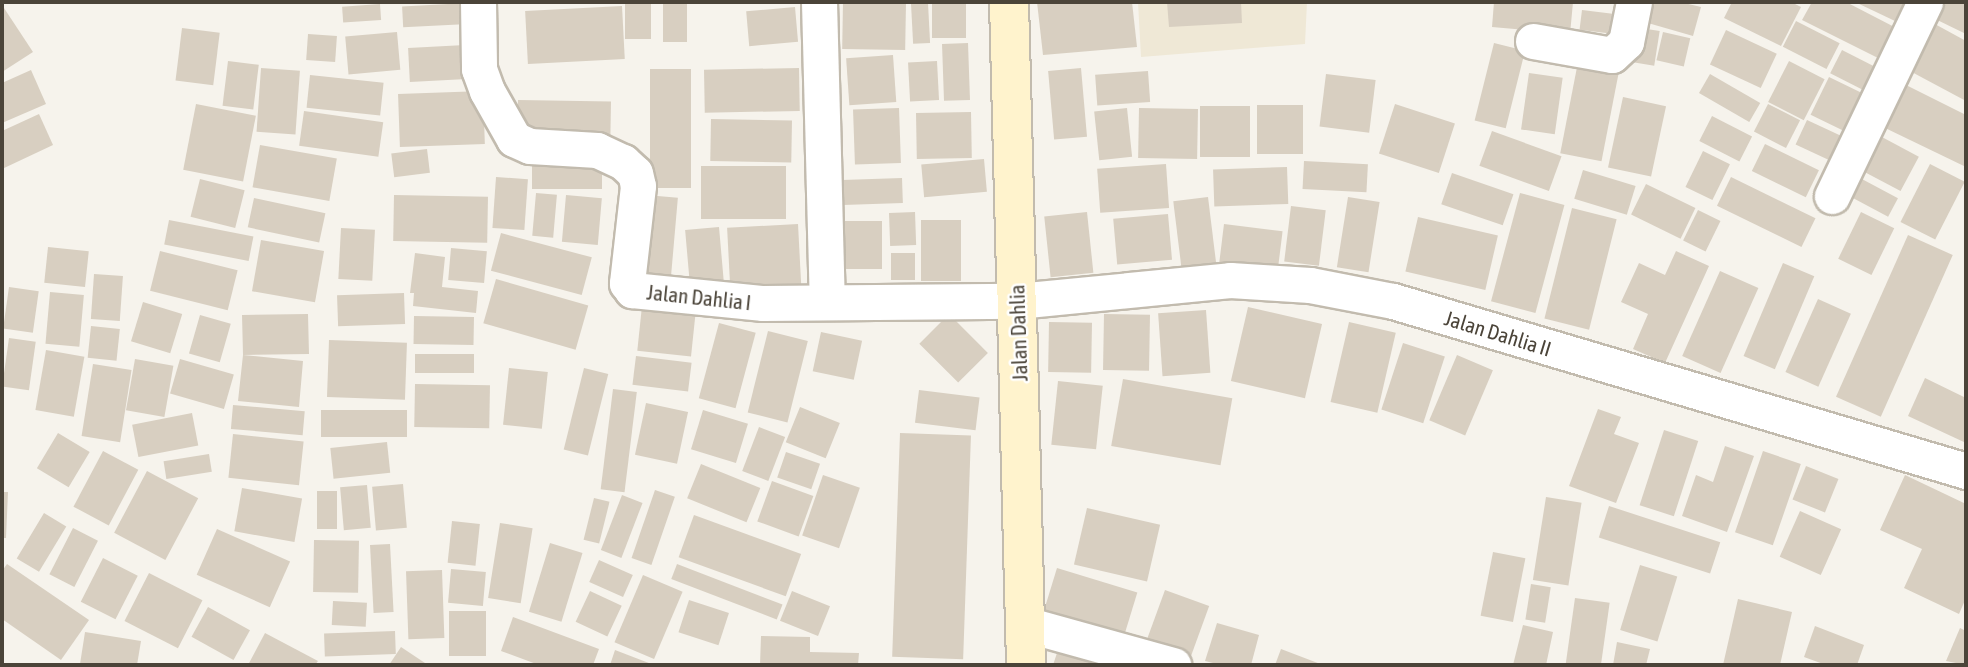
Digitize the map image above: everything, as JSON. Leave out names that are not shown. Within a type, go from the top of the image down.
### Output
[{"type":"street","name":"Jalan Dahlia I","points":[[478,2],[479,69],[487,91],[514,139],[530,146],[597,150],[623,162],[635,173],[638,186],[626,283],[629,289],[764,303],[1017,300]]},
{"type":"street","points":[[820,2],[827,302]]},
{"type":"street","name":"Jalan Dahlia","points":[[1009,2],[1026,665]]},
{"type":"street","points":[[1533,41],[1612,55],[1626,41],[1634,2]]},
{"type":"street","points":[[1832,196],[1925,2]]},
{"type":"street","name":"Jalan Dahlia II","points":[[1017,300],[1230,280],[1310,285],[1393,301],[1966,471]]},
{"type":"street","points":[[1026,624],[1173,665]]},
{"type":"shaded area","points":[[1138,2],[1307,2],[1305,44],[1141,57]]},
{"type":"building","points":[[625,2],[651,2],[651,39],[625,39]]},
{"type":"building","points":[[663,2],[687,2],[687,42],[663,42]]},
{"type":"building","points":[[843,2],[906,3],[905,50],[842,49]]},
{"type":"building","points":[[932,2],[966,2],[966,38],[932,38]]},
{"type":"building","points":[[1037,2],[1132,2],[1137,47],[1043,55]]},
{"type":"building","points":[[1167,2],[1241,2],[1242,23],[1169,27]]},
{"type":"building","points":[[1494,2],[1573,2],[1570,34],[1492,27]]},
{"type":"building","points":[[1646,2],[1680,2],[1701,7],[1693,36],[1641,21]]},
{"type":"building","points":[[1732,2],[1791,2],[1801,7],[1781,46],[1724,18]]},
{"type":"building","points":[[1812,2],[1846,2],[1904,32],[1888,63],[1802,20]]},
{"type":"building","points":[[1855,2],[1904,2],[1895,21]]},
{"type":"building","points":[[1939,2],[1966,2],[1966,34],[1931,17]]},
{"type":"building","points":[[467,3],[468,24],[403,27],[402,6]]},
{"type":"building","points":[[928,3],[930,43],[913,44],[911,4]]},
{"type":"building","points":[[380,4],[381,20],[343,23],[342,7]]},
{"type":"building","points":[[622,6],[625,59],[528,64],[525,11]]},
{"type":"building","points":[[795,7],[798,42],[749,46],[746,11]]},
{"type":"building","points":[[4,8],[33,52],[2,72],[2,9]]},
{"type":"building","points":[[1582,10],[1621,15],[1618,35],[1580,30]]},
{"type":"building","points":[[1796,21],[1840,43],[1826,69],[1783,47]]},
{"type":"building","points":[[1933,23],[1966,41],[1966,101],[1908,70]]},
{"type":"building","points":[[1634,27],[1660,31],[1654,66],[1629,62]]},
{"type":"building","points":[[182,28],[220,33],[213,85],[176,81]]},
{"type":"building","points":[[1726,30],[1777,54],[1761,88],[1710,64]]},
{"type":"building","points":[[397,32],[400,70],[349,74],[345,37]]},
{"type":"building","points":[[1663,32],[1690,38],[1684,67],[1656,60]]},
{"type":"building","points":[[308,34],[337,36],[335,62],[306,60]]},
{"type":"building","points":[[968,43],[970,100],[944,101],[942,44]]},
{"type":"building","points":[[1494,43],[1525,51],[1506,128],[1475,121]]},
{"type":"building","points":[[465,45],[467,79],[410,82],[408,48]]},
{"type":"building","points":[[1842,50],[1885,72],[1873,95],[1830,73]]},
{"type":"building","points":[[893,55],[896,102],[849,105],[846,58]]},
{"type":"building","points":[[228,61],[259,65],[253,109],[223,106]]},
{"type":"building","points":[[937,61],[939,100],[910,101],[908,63]]},
{"type":"building","points":[[1789,61],[1825,79],[1804,120],[1768,102]]},
{"type":"building","points":[[1578,62],[1619,70],[1601,161],[1560,153]]},
{"type":"building","points":[[261,68],[300,71],[295,135],[257,132]]},
{"type":"building","points":[[799,68],[800,111],[705,113],[704,70]]},
{"type":"building","points":[[1081,68],[1087,137],[1054,140],[1048,71]]},
{"type":"building","points":[[650,69],[691,69],[691,188],[650,188]]},
{"type":"building","points":[[31,70],[46,104],[2,123],[2,83]]},
{"type":"building","points":[[1148,71],[1150,102],[1097,106],[1095,75]]},
{"type":"building","points":[[1529,73],[1563,78],[1555,134],[1521,129]]},
{"type":"building","points":[[1326,74],[1376,80],[1369,133],[1320,127]]},
{"type":"building","points":[[1710,74],[1760,103],[1749,122],[1699,93]]},
{"type":"building","points":[[310,75],[384,83],[380,116],[307,108]]},
{"type":"building","points":[[1829,77],[1875,99],[1856,137],[1811,115]]},
{"type":"building","points":[[1902,83],[1966,115],[1966,167],[1881,126]]},
{"type":"building","points":[[483,91],[485,144],[400,147],[398,94]]},
{"type":"building","points":[[1623,97],[1666,106],[1651,177],[1608,167]]},
{"type":"building","points":[[518,100],[611,102],[610,137],[517,135]]},
{"type":"building","points":[[196,104],[256,116],[243,181],[183,170]]},
{"type":"building","points":[[1395,104],[1455,123],[1439,173],[1379,153]]},
{"type":"building","points":[[1768,104],[1800,120],[1786,148],[1754,132]]},
{"type":"building","points":[[1257,105],[1303,105],[1303,154],[1257,154]]},
{"type":"building","points":[[1200,106],[1250,106],[1250,157],[1200,157]]},
{"type":"building","points":[[899,108],[901,163],[855,165],[853,110]]},
{"type":"building","points":[[1127,108],[1132,157],[1099,160],[1094,111]]},
{"type":"building","points":[[1139,108],[1198,109],[1197,159],[1138,158]]},
{"type":"building","points":[[304,111],[383,122],[378,157],[299,146]]},
{"type":"building","points":[[971,112],[972,158],[917,159],[916,113]]},
{"type":"building","points":[[39,114],[53,145],[2,169],[2,131]]},
{"type":"building","points":[[1712,116],[1752,136],[1739,161],[1699,141]]},
{"type":"building","points":[[711,119],[792,120],[791,162],[710,161]]},
{"type":"building","points":[[1807,120],[1853,142],[1842,166],[1796,144]]},
{"type":"building","points":[[1492,131],[1562,156],[1549,191],[1479,166]]},
{"type":"building","points":[[1880,136],[1919,157],[1901,191],[1862,170]]},
{"type":"building","points":[[1765,144],[1819,170],[1806,197],[1752,171]]},
{"type":"building","points":[[260,145],[337,159],[329,201],[253,187]]},
{"type":"building","points":[[427,149],[430,173],[394,177],[391,153]]},
{"type":"building","points":[[1703,151],[1730,164],[1712,200],[1685,187]]},
{"type":"building","points":[[532,156],[602,156],[602,189],[532,189]]},
{"type":"building","points":[[984,159],[987,192],[924,197],[921,164]]},
{"type":"building","points":[[1304,161],[1368,164],[1366,192],[1303,189]]},
{"type":"building","points":[[1166,164],[1169,208],[1100,213],[1097,169]]},
{"type":"building","points":[[1930,164],[1965,182],[1935,240],[1900,222]]},
{"type":"building","points":[[701,166],[786,166],[786,219],[701,219]]},
{"type":"building","points":[[1287,167],[1288,204],[1214,207],[1213,170]]},
{"type":"building","points":[[1583,170],[1636,186],[1627,215],[1574,199]]},
{"type":"building","points":[[1452,173],[1513,194],[1503,225],[1441,204]]},
{"type":"building","points":[[496,177],[528,179],[524,230],[492,228]]},
{"type":"building","points":[[1731,177],[1815,218],[1801,247],[1717,206]]},
{"type":"building","points":[[902,178],[903,203],[843,205],[842,180]]},
{"type":"building","points":[[1860,178],[1898,198],[1888,217],[1850,197]]},
{"type":"building","points":[[200,179],[245,190],[235,228],[191,217]]},
{"type":"building","points":[[1646,184],[1695,208],[1681,239],[1631,215]]},
{"type":"building","points":[[536,193],[557,195],[553,238],[532,236]]},
{"type":"building","points":[[1520,193],[1564,205],[1535,313],[1491,301]]},
{"type":"building","points":[[394,195],[488,197],[487,243],[393,241]]},
{"type":"building","points":[[566,195],[602,198],[598,245],[562,242]]},
{"type":"building","points":[[646,195],[678,198],[671,277],[639,275]]},
{"type":"building","points":[[1208,197],[1216,264],[1182,269],[1173,201]]},
{"type":"building","points":[[1348,197],[1380,202],[1368,272],[1337,267]]},
{"type":"building","points":[[254,198],[325,213],[319,243],[248,227]]},
{"type":"building","points":[[1291,206],[1326,210],[1319,266],[1284,262]]},
{"type":"building","points":[[1572,208],[1617,219],[1589,330],[1544,319]]},
{"type":"building","points":[[1698,210],[1720,221],[1706,252],[1683,241]]},
{"type":"building","points":[[915,212],[916,245],[890,246],[889,213]]},
{"type":"building","points":[[1087,212],[1093,273],[1051,277],[1044,216]]},
{"type":"building","points":[[1861,212],[1894,228],[1871,275],[1838,259]]},
{"type":"building","points":[[1168,214],[1172,260],[1117,265],[1113,219]]},
{"type":"building","points":[[1418,217],[1498,235],[1485,290],[1405,272]]},
{"type":"building","points":[[169,220],[253,236],[249,261],[164,245]]},
{"type":"building","points":[[921,220],[961,220],[961,281],[921,281]]},
{"type":"building","points":[[845,221],[882,221],[882,269],[845,269]]},
{"type":"building","points":[[798,224],[801,286],[730,290],[727,228]]},
{"type":"building","points":[[1224,224],[1283,231],[1277,276],[1219,269]]},
{"type":"building","points":[[719,227],[724,288],[690,291],[685,230]]},
{"type":"building","points":[[341,228],[375,230],[372,281],[338,279]]},
{"type":"building","points":[[501,233],[592,257],[582,295],[491,271]]},
{"type":"building","points":[[1908,235],[1953,255],[1881,417],[1836,397]]},
{"type":"building","points":[[261,240],[324,251],[315,302],[252,291]]},
{"type":"building","points":[[48,247],[89,251],[85,287],[44,283]]},
{"type":"building","points":[[451,248],[487,251],[484,283],[448,280]]},
{"type":"building","points":[[160,251],[238,270],[228,310],[150,291]]},
{"type":"building","points":[[1676,251],[1709,266],[1665,363],[1633,349],[1648,314],[1621,302],[1639,263],[1665,275]]},
{"type":"building","points":[[415,253],[445,257],[442,287],[478,291],[476,313],[413,306],[414,293],[410,293]]},
{"type":"building","points":[[891,253],[915,253],[915,280],[891,280]]},
{"type":"building","points":[[1783,263],[1814,276],[1775,369],[1744,356]]},
{"type":"building","points":[[1720,271],[1758,288],[1721,373],[1682,356]]},
{"type":"building","points":[[94,274],[123,276],[120,321],[91,319]]},
{"type":"building","points":[[496,279],[588,305],[576,350],[483,323]]},
{"type":"building","points":[[9,287],[39,291],[33,333],[3,329]]},
{"type":"building","points":[[50,292],[84,295],[79,347],[45,344]]},
{"type":"building","points":[[404,293],[405,324],[338,326],[337,295]]},
{"type":"building","points":[[1818,299],[1851,314],[1818,387],[1785,372]]},
{"type":"building","points":[[143,302],[182,314],[170,353],[131,341]]},
{"type":"building","points":[[642,306],[696,312],[691,356],[637,351]]},
{"type":"building","points":[[1248,307],[1322,324],[1305,398],[1231,381]]},
{"type":"building","points":[[1206,310],[1210,373],[1163,376],[1158,313]]},
{"type":"building","points":[[308,314],[309,354],[243,355],[242,315]]},
{"type":"building","points":[[949,314],[988,353],[958,383],[919,344]]},
{"type":"building","points":[[1104,314],[1150,315],[1149,371],[1103,370]]},
{"type":"building","points":[[200,315],[231,324],[220,362],[189,353]]},
{"type":"building","points":[[414,316],[474,317],[474,345],[414,344]]},
{"type":"building","points":[[1049,322],[1092,323],[1091,373],[1048,372]]},
{"type":"building","points":[[1349,322],[1396,333],[1377,413],[1331,402]]},
{"type":"building","points":[[719,323],[756,333],[736,408],[699,398]]},
{"type":"building","points":[[91,326],[120,329],[116,361],[88,358]]},
{"type":"building","points":[[768,331],[808,341],[787,422],[748,413]]},
{"type":"building","points":[[821,332],[862,341],[854,380],[813,371]]},
{"type":"building","points":[[9,338],[36,342],[29,390],[2,387]]},
{"type":"building","points":[[329,340],[407,343],[405,400],[327,397]]},
{"type":"building","points":[[1403,343],[1445,357],[1423,423],[1381,410]]},
{"type":"building","points":[[46,350],[84,357],[74,417],[35,410]]},
{"type":"building","points":[[415,354],[474,354],[474,373],[415,373]]},
{"type":"building","points":[[243,355],[303,361],[299,407],[238,401]]},
{"type":"building","points":[[1457,355],[1493,370],[1465,436],[1429,420]]},
{"type":"building","points":[[636,356],[692,363],[688,392],[632,385]]},
{"type":"building","points":[[135,359],[173,366],[164,417],[126,410]]},
{"type":"building","points":[[180,359],[234,374],[224,409],[170,394]]},
{"type":"building","points":[[93,364],[132,370],[120,442],[82,436]]},
{"type":"building","points":[[509,368],[548,372],[542,429],[503,425]]},
{"type":"building","points":[[584,368],[608,374],[588,456],[564,450]]},
{"type":"building","points":[[1925,378],[1966,398],[1966,443],[1908,416]]},
{"type":"building","points":[[1123,379],[1232,398],[1221,465],[1111,446]]},
{"type":"building","points":[[1058,381],[1103,386],[1096,449],[1051,445]]},
{"type":"building","points":[[415,384],[490,385],[489,428],[414,427]]},
{"type":"building","points":[[613,389],[637,392],[625,492],[601,489]]},
{"type":"building","points":[[919,390],[980,397],[976,430],[915,423]]},
{"type":"building","points":[[646,403],[688,412],[677,464],[635,455]]},
{"type":"building","points":[[233,405],[305,411],[303,435],[231,429]]},
{"type":"building","points":[[800,407],[840,423],[826,458],[786,442]]},
{"type":"building","points":[[1598,409],[1621,417],[1614,434],[1639,443],[1616,503],[1569,486]]},
{"type":"building","points":[[321,410],[407,410],[407,437],[321,437]]},
{"type":"building","points":[[703,410],[748,424],[736,463],[691,449]]},
{"type":"building","points":[[192,413],[198,445],[138,457],[132,425]]},
{"type":"building","points":[[759,427],[785,437],[768,481],[742,471]]},
{"type":"building","points":[[1664,430],[1698,441],[1674,516],[1640,505]]},
{"type":"building","points":[[58,433],[90,452],[69,487],[37,468]]},
{"type":"building","points":[[900,433],[971,435],[963,659],[892,657]]},
{"type":"building","points":[[233,434],[304,441],[299,485],[228,478]]},
{"type":"building","points":[[387,442],[390,473],[334,479],[330,448]]},
{"type":"building","points":[[1725,446],[1754,456],[1727,532],[1682,516],[1696,475],[1713,482]]},
{"type":"building","points":[[103,451],[138,470],[109,525],[73,507]]},
{"type":"building","points":[[1763,451],[1801,464],[1773,545],[1735,532]]},
{"type":"building","points":[[786,452],[820,464],[811,489],[777,478]]},
{"type":"building","points":[[209,454],[212,472],[166,479],[164,461]]},
{"type":"building","points":[[701,464],[760,488],[746,522],[687,498]]},
{"type":"building","points":[[1806,466],[1838,479],[1825,512],[1793,499]]},
{"type":"building","points":[[147,471],[198,498],[165,560],[114,533]]},
{"type":"building","points":[[823,475],[860,488],[839,548],[802,536]]},
{"type":"building","points":[[1905,475],[1966,504],[1966,598],[1959,614],[1904,588],[1922,549],[1880,530]]},
{"type":"building","points":[[772,481],[813,496],[799,536],[757,521]]},
{"type":"building","points":[[403,484],[407,528],[376,531],[372,487]]},
{"type":"building","points":[[367,485],[371,528],[344,530],[340,487]]},
{"type":"building","points":[[242,488],[302,499],[294,542],[234,531]]},
{"type":"building","points":[[655,490],[675,497],[651,565],[632,558]]},
{"type":"building","points":[[317,491],[337,491],[337,529],[317,529]]},
{"type":"building","points":[[2,492],[8,492],[6,538],[2,538]]},
{"type":"building","points":[[622,495],[643,503],[621,558],[601,550]]},
{"type":"building","points":[[1546,497],[1582,503],[1568,586],[1533,580]]},
{"type":"building","points":[[594,498],[610,502],[599,544],[584,540]]},
{"type":"building","points":[[1609,506],[1720,542],[1710,574],[1599,537]]},
{"type":"building","points":[[1087,508],[1160,525],[1147,581],[1074,565]]},
{"type":"building","points":[[1800,511],[1841,529],[1821,575],[1780,557]]},
{"type":"building","points":[[44,513],[66,526],[39,572],[17,558]]},
{"type":"building","points":[[694,515],[801,554],[786,596],[679,557]]},
{"type":"building","points":[[452,521],[480,524],[475,566],[448,563]]},
{"type":"building","points":[[500,523],[533,528],[521,603],[488,598]]},
{"type":"building","points":[[73,528],[98,541],[74,587],[49,574]]},
{"type":"building","points":[[217,529],[290,562],[270,607],[197,575]]},
{"type":"building","points":[[314,540],[359,541],[358,593],[313,592]]},
{"type":"building","points":[[550,543],[583,553],[561,622],[529,612]]},
{"type":"building","points":[[390,544],[394,612],[374,613],[370,545]]},
{"type":"building","points":[[1493,552],[1525,558],[1513,622],[1481,616]]},
{"type":"building","points":[[103,558],[138,576],[116,619],[81,602]]},
{"type":"building","points":[[599,560],[633,575],[623,597],[589,582]]},
{"type":"building","points":[[7,564],[89,620],[61,660],[2,619],[2,571]]},
{"type":"building","points":[[677,564],[782,604],[777,619],[671,579]]},
{"type":"building","points":[[1640,565],[1677,576],[1657,641],[1620,630]]},
{"type":"building","points":[[1057,568],[1137,593],[1124,636],[1044,611]]},
{"type":"building","points":[[451,569],[486,572],[483,606],[448,603]]},
{"type":"building","points":[[442,570],[444,638],[408,639],[406,571]]},
{"type":"building","points":[[149,573],[202,600],[178,648],[124,621]]},
{"type":"building","points":[[643,575],[683,592],[654,659],[614,642]]},
{"type":"building","points":[[1531,584],[1551,587],[1545,623],[1525,620]]},
{"type":"building","points":[[1165,590],[1209,606],[1190,659],[1146,643]]},
{"type":"building","points":[[590,591],[622,606],[607,637],[576,622]]},
{"type":"building","points":[[792,591],[830,606],[818,636],[780,621]]},
{"type":"building","points":[[1575,598],[1610,603],[1601,665],[1566,665]]},
{"type":"building","points":[[1738,599],[1792,612],[1780,665],[1723,665]]},
{"type":"building","points":[[689,600],[729,613],[718,645],[678,632]]},
{"type":"building","points":[[333,601],[367,603],[366,627],[332,625]]},
{"type":"building","points":[[208,607],[250,630],[233,660],[192,637]]},
{"type":"building","points":[[449,611],[486,611],[486,656],[449,656]]},
{"type":"building","points":[[513,617],[599,649],[593,665],[539,665],[501,651]]},
{"type":"building","points":[[1217,623],[1259,635],[1251,665],[1221,665],[1205,661]]},
{"type":"building","points":[[1523,625],[1553,632],[1546,665],[1513,665]]},
{"type":"building","points":[[1815,626],[1864,645],[1857,665],[1826,665],[1804,657]]},
{"type":"building","points":[[1960,628],[1966,631],[1966,665],[1946,661]]},
{"type":"building","points":[[395,631],[396,654],[325,656],[324,633]]},
{"type":"building","points":[[85,632],[141,641],[137,665],[80,664]]},
{"type":"building","points":[[265,633],[318,661],[315,665],[248,665]]},
{"type":"building","points":[[761,636],[810,637],[810,652],[859,653],[858,665],[760,665]]},
{"type":"building","points":[[1061,641],[1126,665],[1053,665]]},
{"type":"building","points":[[1617,642],[1650,649],[1646,665],[1613,665]]},
{"type":"building","points":[[401,647],[425,663],[389,665]]},
{"type":"building","points":[[1281,649],[1323,665],[1275,665]]},
{"type":"building","points":[[615,650],[654,665],[610,665]]}]
